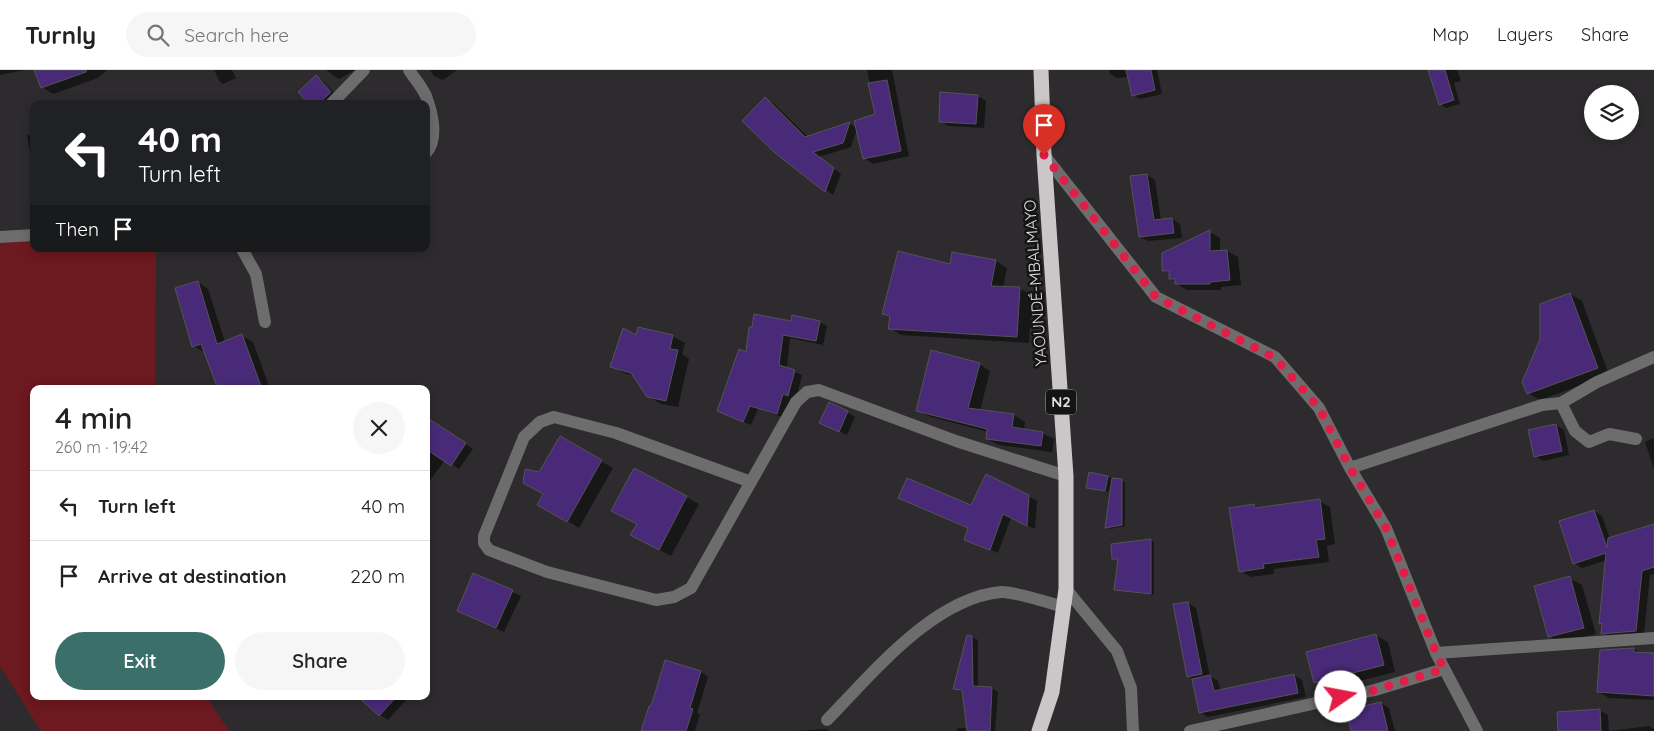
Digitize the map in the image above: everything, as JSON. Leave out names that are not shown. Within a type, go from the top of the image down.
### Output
[{"type":"highway","name":"YAOUNDÉ-MBALMAYO","points":[[1039,731],[1052,692],[1066,589],[1066,476],[1040,70]]},
{"type":"street","points":[[335,100],[364,70]]},
{"type":"street","points":[[409,70],[426,100]]},
{"type":"street","points":[[430,113],[434,126],[430,148]]},
{"type":"street","points":[[1044,155],[1156,297],[1275,358],[1319,408],[1350,468],[1386,528],[1436,653],[1476,731]]},
{"type":"street","points":[[0,237],[30,234]]},
{"type":"street","points":[[244,252],[256,274],[265,322]]},
{"type":"street","points":[[1350,468],[1542,405],[1561,402],[1597,382],[1654,357]]},
{"type":"street","points":[[751,482],[616,433],[554,416],[540,422],[524,437],[484,536],[484,543],[489,550],[547,572],[656,600],[674,597],[691,588],[751,482],[796,402],[808,392],[819,390],[956,441],[1066,476]]},
{"type":"street","points":[[1561,402],[1575,431],[1590,442],[1609,434],[1636,440]]},
{"type":"street","points":[[1066,589],[1117,651],[1131,688],[1133,731]]},
{"type":"street","points":[[827,720],[888,658],[926,623],[965,600],[1002,592],[1064,607]]},
{"type":"street","points":[[1436,653],[1654,638]]},
{"type":"street","points":[[1190,731],[1375,690],[1444,669]]},
{"type":"shaded area","points":[[30,237],[30,252],[156,252],[155,385],[30,385],[30,700],[210,700],[229,731],[41,731],[0,668],[0,240]]},
{"type":"building","points":[[34,70],[86,70],[86,72],[41,88]]},
{"type":"building","points":[[1126,70],[1151,70],[1155,90],[1132,96]]},
{"type":"building","points":[[1428,70],[1445,70],[1454,100],[1439,105]]},
{"type":"building","points":[[316,75],[331,92],[322,100],[305,100],[298,92]]},
{"type":"building","points":[[887,80],[901,151],[863,159],[854,121],[875,114],[868,83]]},
{"type":"building","points":[[940,92],[978,95],[976,124],[939,122]]},
{"type":"building","points":[[765,97],[805,137],[850,122],[843,143],[813,152],[834,168],[825,192],[775,153],[742,121]]},
{"type":"building","points":[[1147,174],[1154,220],[1172,218],[1174,233],[1139,237],[1130,176]]},
{"type":"building","points":[[1210,230],[1210,251],[1227,250],[1230,280],[1210,282],[1210,284],[1175,284],[1175,279],[1169,279],[1169,271],[1162,271],[1162,253]]},
{"type":"building","points":[[898,251],[950,264],[952,252],[996,260],[991,286],[1020,287],[1017,337],[888,329],[890,316],[882,314]]},
{"type":"building","points":[[198,281],[217,344],[242,334],[261,385],[216,385],[201,344],[192,347],[175,288]]},
{"type":"building","points":[[1570,293],[1598,368],[1527,394],[1522,382],[1540,339],[1540,304]]},
{"type":"building","points":[[754,314],[791,321],[792,315],[820,321],[816,341],[783,335],[779,365],[795,370],[788,396],[783,394],[777,414],[750,406],[743,422],[717,411],[739,349],[746,352],[749,327],[752,327]]},
{"type":"building","points":[[638,327],[673,335],[670,349],[678,350],[666,401],[647,397],[631,373],[610,367],[623,328],[636,335]]},
{"type":"building","points":[[931,350],[980,363],[968,408],[1014,414],[1012,427],[1043,432],[1041,446],[986,439],[987,429],[916,411]]},
{"type":"building","points":[[829,402],[848,411],[839,432],[819,423]]},
{"type":"building","points":[[430,420],[466,443],[451,466],[430,452]]},
{"type":"building","points":[[1556,424],[1562,451],[1534,457],[1528,430]]},
{"type":"building","points":[[560,436],[602,460],[567,522],[537,505],[543,494],[523,483],[525,469],[539,472]]},
{"type":"building","points":[[634,468],[687,496],[659,550],[630,535],[637,524],[611,511]]},
{"type":"building","points":[[1089,472],[1108,476],[1105,491],[1086,488]]},
{"type":"building","points":[[986,474],[1029,495],[1027,526],[1003,514],[990,550],[964,540],[968,528],[898,498],[907,478],[971,505]]},
{"type":"building","points":[[1112,478],[1122,479],[1122,525],[1105,528]]},
{"type":"building","points":[[1320,499],[1325,539],[1316,540],[1319,557],[1263,564],[1264,568],[1239,572],[1229,508],[1254,504],[1255,508]]},
{"type":"building","points":[[1594,510],[1607,548],[1608,538],[1654,524],[1654,567],[1642,571],[1636,631],[1601,634],[1602,623],[1599,624],[1606,553],[1573,564],[1559,521]]},
{"type":"building","points":[[1151,539],[1151,594],[1114,590],[1118,559],[1112,559],[1111,544]]},
{"type":"building","points":[[473,573],[513,590],[496,628],[457,611]]},
{"type":"building","points":[[1570,576],[1584,628],[1548,637],[1534,586]]},
{"type":"building","points":[[1188,602],[1202,674],[1187,677],[1173,604]]},
{"type":"building","points":[[1376,634],[1384,665],[1314,683],[1306,652]]},
{"type":"building","points":[[967,635],[972,636],[973,686],[992,687],[990,731],[967,731],[962,690],[953,689]]},
{"type":"building","points":[[1634,648],[1634,652],[1654,653],[1654,696],[1597,692],[1600,650]]},
{"type":"building","points":[[665,660],[701,671],[690,708],[693,709],[686,731],[641,731],[649,706],[651,706]]},
{"type":"building","points":[[1294,674],[1298,693],[1199,713],[1192,679],[1210,675],[1214,691]]},
{"type":"building","points":[[361,700],[393,700],[379,716]]},
{"type":"building","points":[[1381,702],[1388,731],[1351,731],[1346,710]]},
{"type":"building","points":[[1600,709],[1601,731],[1558,731],[1557,712]]},
{"type":"route","points":[[1044,155],[1156,297],[1275,358],[1319,408],[1350,468],[1386,528],[1444,669],[1375,690],[1341,697]]}]
